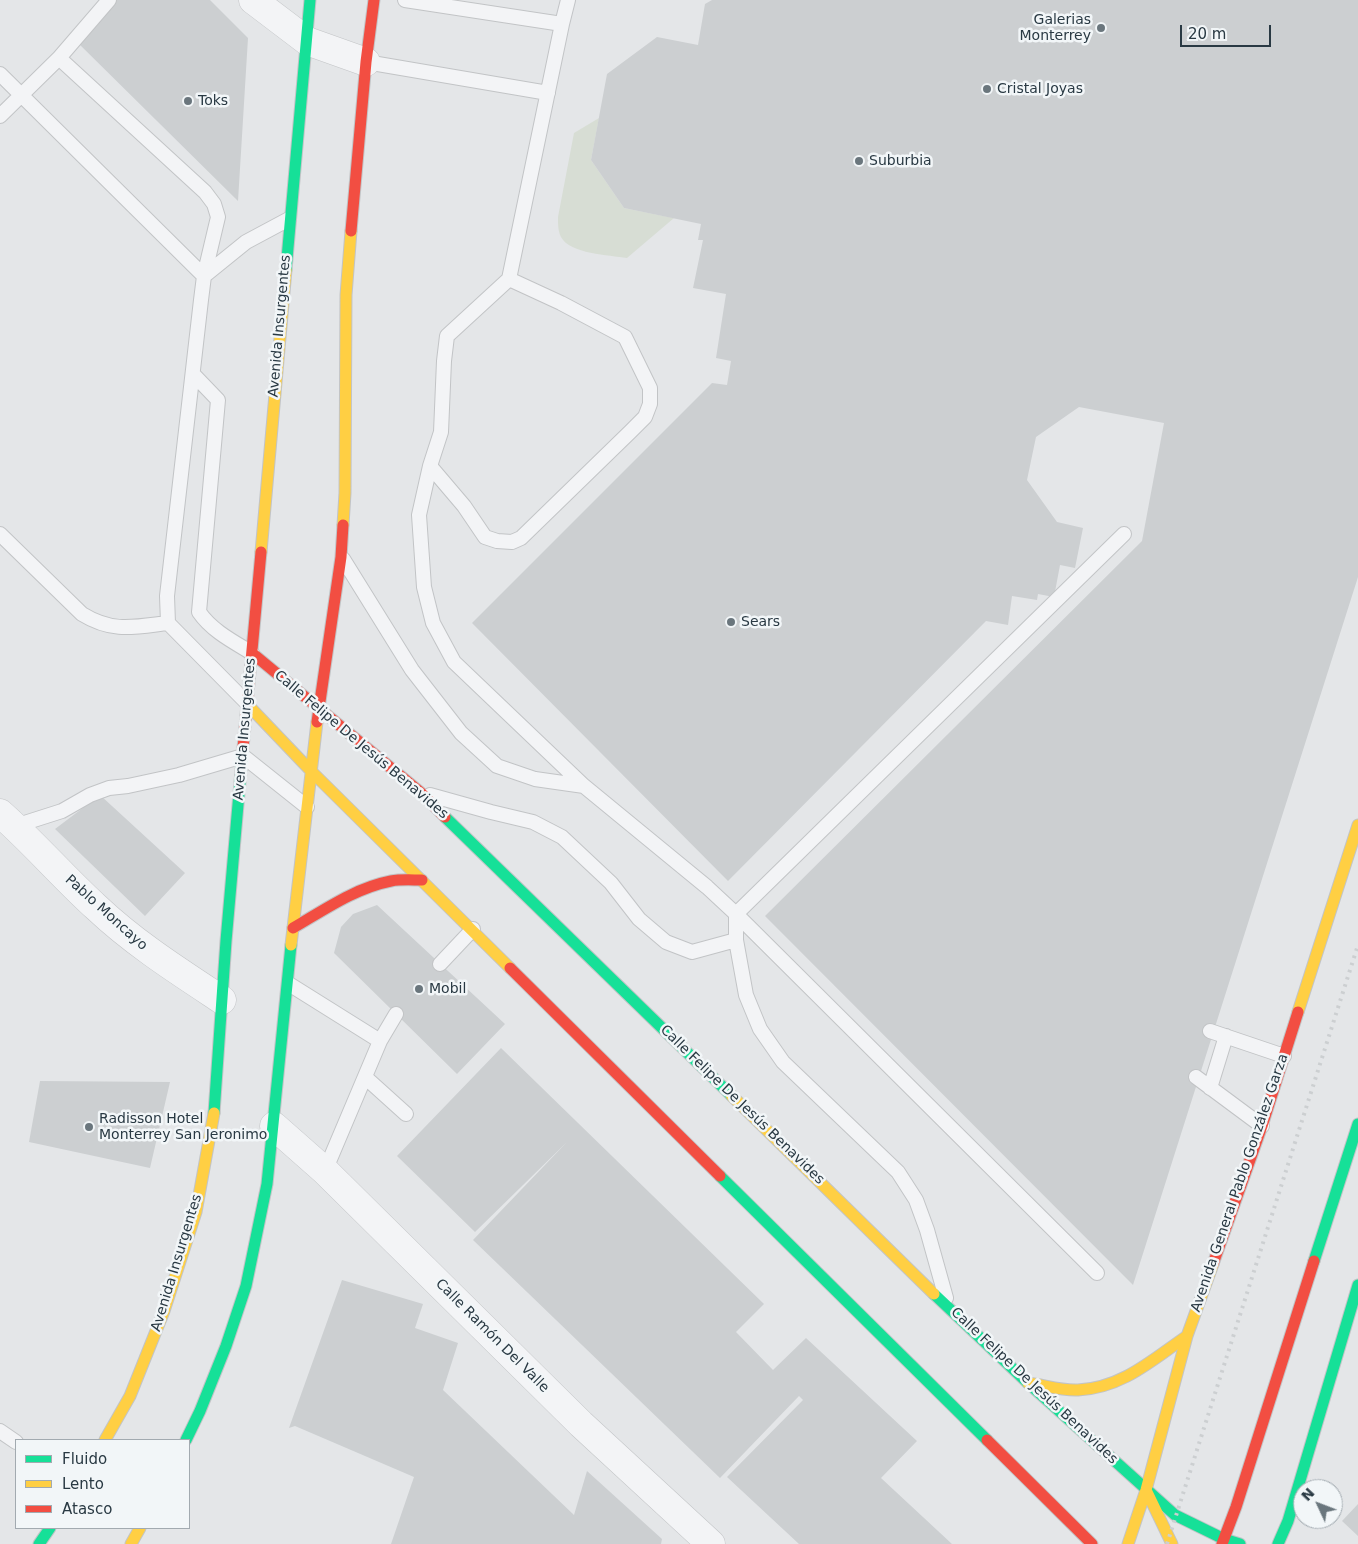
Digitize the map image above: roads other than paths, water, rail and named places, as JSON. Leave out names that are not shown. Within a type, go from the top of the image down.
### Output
[{"type":"main road","name":"Avenida Insurgentes","points":[[106,1439],[130,1396],[164,1311],[196,1212],[213,1121],[226,941],[310,0]]},
{"type":"main road","points":[[186,1439],[223,1354],[246,1286],[267,1184],[318,709],[341,557],[346,493],[346,295],[366,62],[374,0]]},
{"type":"main road","name":"Calle Felipe De Jesús Benavides","points":[[252,653],[420,792],[948,1307],[1028,1383],[1146,1490],[1175,1516],[1223,1542],[1240,1544]]},
{"type":"main road","points":[[247,704],[312,771],[1092,1544]]},
{"type":"main road","name":"Avenida General Pablo González Garza","points":[[1128,1544],[1146,1490],[1187,1336],[1262,1126],[1358,825]]},
{"type":"main road","points":[[293,928],[343,898],[365,888],[389,881],[422,880]]},
{"type":"main road","points":[[1223,1542],[1239,1498],[1358,1124]]},
{"type":"main road","points":[[1278,1544],[1288,1521],[1358,1284]]},
{"type":"main road","points":[[1028,1383],[1076,1390],[1102,1387],[1126,1378],[1187,1336]]},
{"type":"main road","points":[[1146,1490],[1172,1544]]},
{"type":"main road","points":[[39,1544],[49,1529]]},
{"type":"main road","points":[[131,1544],[139,1529]]},
{"type":"street","points":[[253,0],[307,41],[366,62]]},
{"type":"street","name":"Pablo Moncayo","points":[[8,820],[128,936],[222,1000]]},
{"type":"street","name":"Calle Ramón Del Valle","points":[[274,1126],[325,1171],[581,1424],[711,1544]]},
{"type":"lane","points":[[0,116],[59,58],[109,0]]},
{"type":"lane","points":[[405,0],[562,24]]},
{"type":"lane","points":[[568,0],[509,279],[447,336],[441,432],[430,466],[419,516],[424,587],[433,623],[454,662],[584,786],[707,887],[736,914],[1097,1273]]},
{"type":"lane","points":[[59,58],[205,192],[214,204],[218,217],[204,276],[167,596],[168,622],[247,704]]},
{"type":"lane","points":[[366,62],[548,93]]},
{"type":"lane","points":[[0,74],[204,276]]},
{"type":"lane","points":[[204,276],[246,242],[289,219]]},
{"type":"lane","points":[[430,466],[464,506],[485,536],[498,541],[512,542],[521,538],[645,416],[650,404],[650,388],[625,337],[569,307],[509,279]]},
{"type":"lane","points":[[193,374],[218,400],[199,612],[202,618],[224,636],[252,653]]},
{"type":"lane","points":[[0,534],[82,614],[96,622],[126,628],[168,622]]},
{"type":"lane","points":[[948,1307],[927,1230],[916,1200],[898,1172],[783,1062],[760,1029],[746,995],[736,940],[736,914],[1124,534]]},
{"type":"lane","points":[[341,557],[412,670],[461,733],[497,766],[535,779],[584,786]]},
{"type":"lane","points":[[8,820],[62,811],[90,795],[109,788],[128,786],[178,775],[243,756],[307,807]]},
{"type":"lane","points":[[420,792],[533,822],[562,837],[611,883],[639,919],[666,942],[692,952],[736,940]]},
{"type":"lane","points":[[440,964],[473,929]]},
{"type":"lane","points":[[289,984],[380,1041]]},
{"type":"lane","points":[[325,1171],[380,1041],[396,1014]]},
{"type":"lane","points":[[1210,1031],[1284,1056]]},
{"type":"lane","points":[[1210,1088],[1226,1036]]},
{"type":"lane","points":[[1196,1076],[1262,1126]]},
{"type":"lane","points":[[365,1077],[406,1114]]},
{"type":"lane","points":[[0,1431],[15,1441]]},
{"type":"railway","points":[[1167,1544],[1358,945]]},
{"type":"place","name":"Galerias Monterrey","points":[[1101,28]]},
{"type":"place","name":"Cristal Joyas","points":[[987,89]]},
{"type":"place","name":"Toks","points":[[188,101]]},
{"type":"place","name":"Suburbia","points":[[859,161]]},
{"type":"place","name":"Sears","points":[[731,622]]},
{"type":"place","name":"Mobil","points":[[419,989]]},
{"type":"place","name":"Radisson Hotel Monterrey San Jeronimo","points":[[89,1127]]}]
